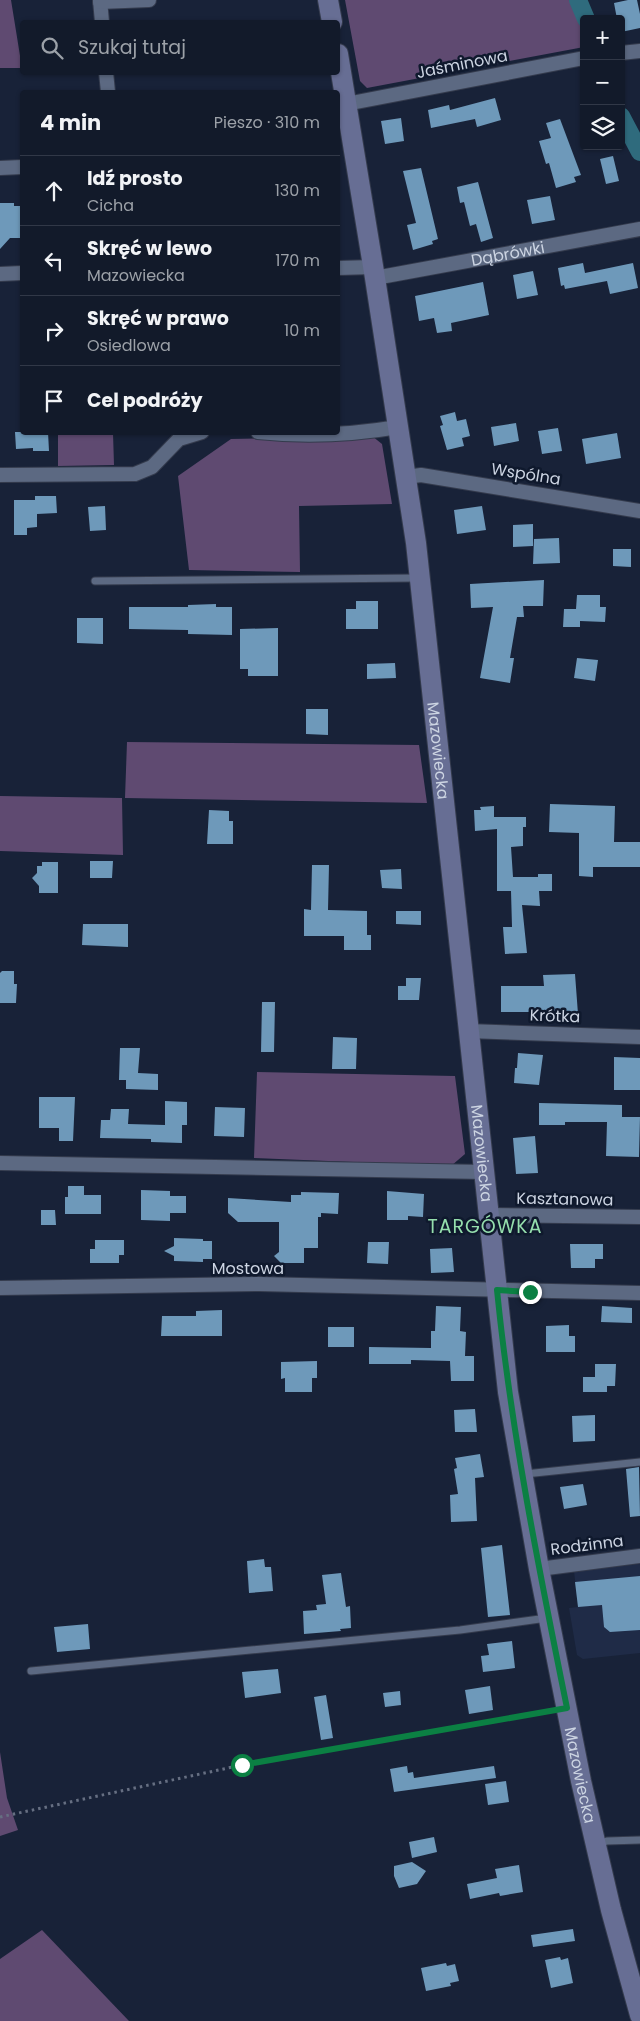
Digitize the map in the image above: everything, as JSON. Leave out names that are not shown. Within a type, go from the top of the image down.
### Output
[{"type":"street","points":[[102,20],[100,1],[149,0]]},
{"type":"street","points":[[328,0],[332,20]]},
{"type":"street","points":[[625,53],[640,51]]},
{"type":"street","name":"Jaśminowa","points":[[346,104],[580,59]]},
{"type":"street","points":[[340,66],[407,484]]},
{"type":"street","points":[[106,75],[108,90]]},
{"type":"street","points":[[0,168],[20,167]]},
{"type":"street","name":"Dąbrówki","points":[[340,268],[374,272],[640,229]]},
{"type":"street","points":[[0,274],[20,273]]},
{"type":"street","points":[[340,435],[398,427]]},
{"type":"street","points":[[0,475],[134,474],[152,467],[179,439],[192,435]]},
{"type":"street","points":[[287,435],[337,435]]},
{"type":"street","name":"Wspólna","points":[[407,484],[421,475],[640,511]]},
{"type":"street","name":"Mazowiecka","points":[[407,484],[420,578],[508,1392],[540,1569],[595,1844],[640,2014]]},
{"type":"street","name":"Krótka","points":[[468,1031],[640,1037]]},
{"type":"street","points":[[0,1163],[484,1172]]},
{"type":"street","name":"Kasztanowa","points":[[489,1215],[640,1217]]},
{"type":"street","name":"Mostowa","points":[[0,1288],[259,1284],[640,1293]]},
{"type":"street","name":"Rodzinna","points":[[540,1569],[640,1556]]},
{"type":"lane","points":[[95,581],[420,578]]},
{"type":"lane","points":[[522,1474],[640,1462]]},
{"type":"lane","points":[[31,1672],[460,1630],[550,1617]]},
{"type":"lane","points":[[595,1844],[607,1841],[640,1840]]},
{"type":"path","points":[[0,1817],[242,1765],[567,1708]]},
{"type":"shaded area","points":[[0,0],[11,0],[20,56],[20,68],[0,68]]},
{"type":"shaded area","points":[[345,0],[585,0],[590,15],[580,15],[580,48],[367,88],[360,81]]},
{"type":"shaded area","points":[[58,435],[113,435],[114,465],[58,466]]},
{"type":"shaded area","points":[[372,436],[382,444],[392,504],[299,506],[300,572],[189,570],[178,476],[231,439]]},
{"type":"shaded area","points":[[127,742],[419,745],[427,803],[125,798]]},
{"type":"shaded area","points":[[0,796],[122,798],[123,855],[0,851]]},
{"type":"shaded area","points":[[257,1072],[455,1076],[465,1154],[451,1166],[254,1158]]},
{"type":"shaded area","points":[[640,1564],[640,1653],[583,1659],[577,1655],[569,1608],[578,1607],[574,1571]]},
{"type":"shaded area","points":[[0,1752],[7,1798],[18,1830],[0,1836]]},
{"type":"shaded area","points":[[42,1930],[129,2021],[0,2021],[0,1959]]},
{"type":"building","points":[[637,0],[640,28],[625,31],[625,15],[616,15],[614,3]]},
{"type":"building","points":[[495,98],[501,120],[477,127],[475,119],[431,128],[428,110],[449,105],[450,110]]},
{"type":"building","points":[[401,118],[404,141],[385,144],[381,121]]},
{"type":"building","points":[[560,119],[581,175],[574,177],[576,182],[556,188],[549,163],[546,164],[539,141],[551,138],[546,123]]},
{"type":"building","points":[[613,156],[619,181],[606,184],[600,159]]},
{"type":"building","points":[[421,168],[438,239],[432,241],[433,244],[413,250],[407,225],[416,223],[403,171]]},
{"type":"building","points":[[478,182],[493,238],[481,242],[476,224],[470,226],[464,202],[460,203],[457,187]]},
{"type":"building","points":[[550,196],[555,220],[532,224],[527,200]]},
{"type":"building","points":[[0,203],[14,203],[14,206],[20,206],[20,238],[10,238],[0,249]]},
{"type":"building","points":[[583,263],[585,273],[633,263],[638,288],[610,294],[607,281],[565,289],[564,285],[561,286],[558,268]]},
{"type":"building","points":[[533,271],[538,295],[517,299],[513,275]]},
{"type":"building","points":[[483,282],[489,315],[451,323],[452,331],[437,333],[434,318],[419,321],[415,296]]},
{"type":"building","points":[[455,412],[457,421],[466,419],[470,436],[462,438],[464,446],[447,450],[440,426],[443,425],[440,416]]},
{"type":"building","points":[[516,423],[519,441],[494,446],[491,427]]},
{"type":"building","points":[[558,428],[562,451],[542,454],[538,431]]},
{"type":"building","points":[[15,432],[20,432],[20,435],[48,435],[49,451],[33,451],[33,448],[16,449]]},
{"type":"building","points":[[617,433],[621,458],[586,464],[582,439]]},
{"type":"building","points":[[35,496],[56,496],[57,513],[37,514],[37,527],[27,528],[27,535],[14,535],[14,500],[35,500]]},
{"type":"building","points":[[105,506],[106,530],[90,531],[88,507]]},
{"type":"building","points":[[482,506],[486,530],[457,534],[454,510]]},
{"type":"building","points":[[533,524],[533,546],[513,547],[513,525]]},
{"type":"building","points":[[559,538],[560,563],[533,564],[534,539]]},
{"type":"building","points":[[613,549],[631,549],[631,567],[613,566]]},
{"type":"building","points":[[544,580],[543,606],[523,606],[524,617],[517,617],[510,658],[514,658],[510,683],[480,678],[493,607],[471,608],[470,584]]},
{"type":"building","points":[[577,595],[600,595],[600,607],[606,607],[605,622],[580,621],[580,627],[563,627],[564,609],[576,609]]},
{"type":"building","points":[[356,601],[378,601],[378,629],[346,629],[346,609],[356,609]]},
{"type":"building","points":[[216,604],[216,607],[232,607],[232,635],[188,634],[188,630],[129,629],[129,607],[188,607],[188,605]]},
{"type":"building","points":[[77,618],[103,618],[103,644],[77,643]]},
{"type":"building","points":[[278,628],[278,676],[248,676],[248,669],[240,669],[240,629]]},
{"type":"building","points":[[577,658],[598,660],[595,681],[574,678]]},
{"type":"building","points":[[395,663],[396,678],[367,679],[367,664]]},
{"type":"building","points":[[306,709],[328,709],[328,735],[306,734]]},
{"type":"building","points":[[550,804],[615,806],[614,842],[640,842],[640,867],[593,867],[593,877],[579,876],[579,833],[549,832]]},
{"type":"building","points":[[494,806],[494,817],[526,817],[526,827],[523,827],[523,846],[511,847],[513,877],[538,877],[538,874],[552,874],[552,891],[539,891],[540,906],[522,905],[527,953],[505,954],[503,927],[512,927],[511,891],[497,891],[497,829],[475,831],[474,810],[481,810],[480,807]]},
{"type":"building","points":[[209,810],[229,811],[229,821],[233,821],[233,844],[207,844]]},
{"type":"building","points":[[90,861],[113,861],[112,878],[90,878]]},
{"type":"building","points":[[42,862],[58,862],[58,893],[39,893],[39,886],[32,878],[37,873],[37,866],[42,866]]},
{"type":"building","points":[[312,865],[329,865],[328,910],[367,911],[367,935],[371,935],[371,950],[344,950],[344,936],[304,936],[304,909],[311,910]]},
{"type":"building","points":[[401,869],[402,889],[382,888],[380,870]]},
{"type":"building","points":[[396,911],[421,911],[421,925],[396,924]]},
{"type":"building","points":[[83,924],[128,924],[128,947],[82,945]]},
{"type":"building","points":[[2,971],[14,971],[14,984],[17,984],[16,1003],[0,1003],[0,973]]},
{"type":"building","points":[[575,974],[578,1014],[546,1017],[545,1012],[501,1012],[501,986],[544,986],[543,975]]},
{"type":"building","points":[[406,978],[421,978],[419,1000],[398,1000],[398,986],[406,986]]},
{"type":"building","points":[[262,1002],[275,1002],[274,1052],[261,1052]]},
{"type":"building","points":[[333,1037],[357,1038],[356,1069],[332,1069]]},
{"type":"building","points":[[120,1048],[140,1048],[138,1073],[158,1074],[158,1090],[126,1089],[126,1080],[119,1080]]},
{"type":"building","points":[[518,1053],[543,1055],[539,1085],[514,1083]]},
{"type":"building","points":[[614,1057],[640,1058],[640,1090],[614,1090]]},
{"type":"building","points":[[39,1097],[75,1097],[73,1141],[59,1141],[59,1128],[39,1128]]},
{"type":"building","points":[[165,1101],[187,1102],[187,1125],[182,1125],[182,1143],[151,1142],[151,1139],[100,1138],[101,1120],[110,1120],[111,1109],[129,1109],[128,1124],[165,1125]]},
{"type":"building","points":[[539,1103],[622,1105],[622,1117],[640,1117],[639,1157],[606,1156],[607,1122],[565,1122],[565,1125],[539,1125]]},
{"type":"building","points":[[215,1107],[245,1108],[244,1137],[214,1136]]},
{"type":"building","points":[[535,1136],[538,1173],[516,1174],[513,1138]]},
{"type":"building","points":[[68,1186],[84,1186],[84,1195],[101,1195],[101,1214],[65,1214],[65,1197],[68,1197]]},
{"type":"building","points":[[141,1190],[170,1191],[170,1196],[186,1196],[186,1213],[170,1213],[170,1221],[141,1220]]},
{"type":"building","points":[[387,1191],[424,1194],[423,1217],[408,1216],[408,1220],[387,1220]]},
{"type":"building","points":[[301,1192],[339,1193],[338,1214],[321,1213],[321,1217],[318,1217],[318,1248],[304,1248],[304,1263],[281,1263],[274,1256],[279,1252],[279,1222],[238,1222],[228,1213],[228,1198],[291,1202],[291,1195],[301,1195]]},
{"type":"building","points":[[41,1210],[55,1210],[56,1225],[41,1225]]},
{"type":"building","points":[[174,1238],[212,1241],[212,1259],[203,1259],[203,1262],[174,1261],[174,1256],[164,1251],[174,1246]]},
{"type":"building","points":[[95,1240],[124,1240],[124,1255],[119,1255],[119,1263],[90,1263],[90,1249],[95,1249]]},
{"type":"building","points":[[368,1242],[389,1242],[388,1264],[367,1263]]},
{"type":"building","points":[[570,1244],[603,1244],[603,1259],[595,1259],[595,1268],[571,1268]]},
{"type":"building","points":[[452,1248],[454,1272],[431,1273],[430,1249]]},
{"type":"building","points":[[436,1306],[461,1307],[460,1331],[466,1332],[465,1356],[474,1356],[474,1381],[451,1381],[450,1361],[411,1360],[411,1364],[369,1364],[369,1347],[431,1348],[431,1331],[435,1331]]},
{"type":"building","points":[[602,1306],[632,1308],[632,1323],[601,1322]]},
{"type":"building","points":[[222,1310],[222,1336],[161,1336],[162,1316],[196,1316],[196,1311]]},
{"type":"building","points":[[569,1325],[569,1336],[575,1336],[575,1352],[546,1352],[546,1326]]},
{"type":"building","points":[[328,1327],[354,1327],[354,1347],[328,1347]]},
{"type":"building","points":[[317,1361],[317,1378],[312,1378],[312,1392],[285,1392],[285,1378],[281,1379],[281,1362]]},
{"type":"building","points":[[595,1364],[616,1364],[615,1386],[607,1386],[607,1392],[583,1392],[583,1377],[595,1377]]},
{"type":"building","points":[[475,1409],[477,1432],[455,1432],[454,1410]]},
{"type":"building","points":[[595,1415],[595,1441],[573,1442],[572,1416]]},
{"type":"building","points":[[480,1454],[484,1477],[475,1478],[477,1521],[451,1522],[450,1495],[458,1494],[454,1469],[457,1468],[455,1458]]},
{"type":"building","points":[[639,1467],[640,1516],[630,1517],[626,1469]]},
{"type":"building","points":[[583,1484],[587,1505],[564,1509],[560,1487]]},
{"type":"building","points":[[502,1545],[510,1615],[488,1617],[481,1548]]},
{"type":"building","points":[[264,1559],[265,1567],[271,1567],[273,1591],[249,1593],[247,1561]]},
{"type":"building","points":[[341,1573],[346,1607],[350,1606],[351,1628],[340,1629],[341,1631],[304,1634],[303,1611],[317,1610],[316,1605],[326,1604],[322,1575]]},
{"type":"building","points":[[640,1576],[640,1630],[610,1632],[604,1627],[602,1605],[578,1607],[575,1582]]},
{"type":"building","points":[[88,1624],[90,1649],[57,1652],[54,1627]]},
{"type":"building","points":[[512,1641],[515,1668],[483,1672],[481,1656],[489,1655],[487,1644]]},
{"type":"building","points":[[278,1669],[281,1693],[245,1698],[242,1672]]},
{"type":"building","points":[[490,1686],[493,1710],[469,1714],[465,1690]]},
{"type":"building","points":[[400,1691],[401,1705],[385,1707],[383,1693]]},
{"type":"building","points":[[326,1695],[333,1738],[321,1740],[314,1697]]},
{"type":"building","points":[[407,1766],[408,1773],[413,1772],[414,1778],[494,1766],[496,1778],[394,1792],[390,1769]]},
{"type":"building","points":[[506,1781],[509,1802],[488,1805],[485,1784]]},
{"type":"building","points":[[434,1837],[437,1852],[412,1858],[409,1842]]},
{"type":"building","points":[[412,1862],[426,1871],[417,1884],[399,1888],[394,1876],[394,1866]]},
{"type":"building","points":[[519,1865],[523,1892],[500,1896],[499,1893],[470,1899],[467,1884],[497,1878],[495,1869]]},
{"type":"building","points":[[573,1929],[575,1941],[533,1947],[531,1935]]},
{"type":"building","points":[[560,1957],[561,1960],[568,1958],[573,1983],[551,1988],[545,1960]]},
{"type":"building","points":[[446,1963],[447,1966],[455,1964],[459,1981],[450,1983],[451,1986],[426,1991],[421,1968]]},
{"type":"waterway","points":[[578,0],[584,15]]},
{"type":"waterway","points":[[625,124],[640,152]]},
{"type":"district","name":"TARGÓWKA","points":[[485,1226]]},
{"type":"route","points":[[242,1765],[567,1708],[508,1392],[497,1290],[530,1292]]}]
